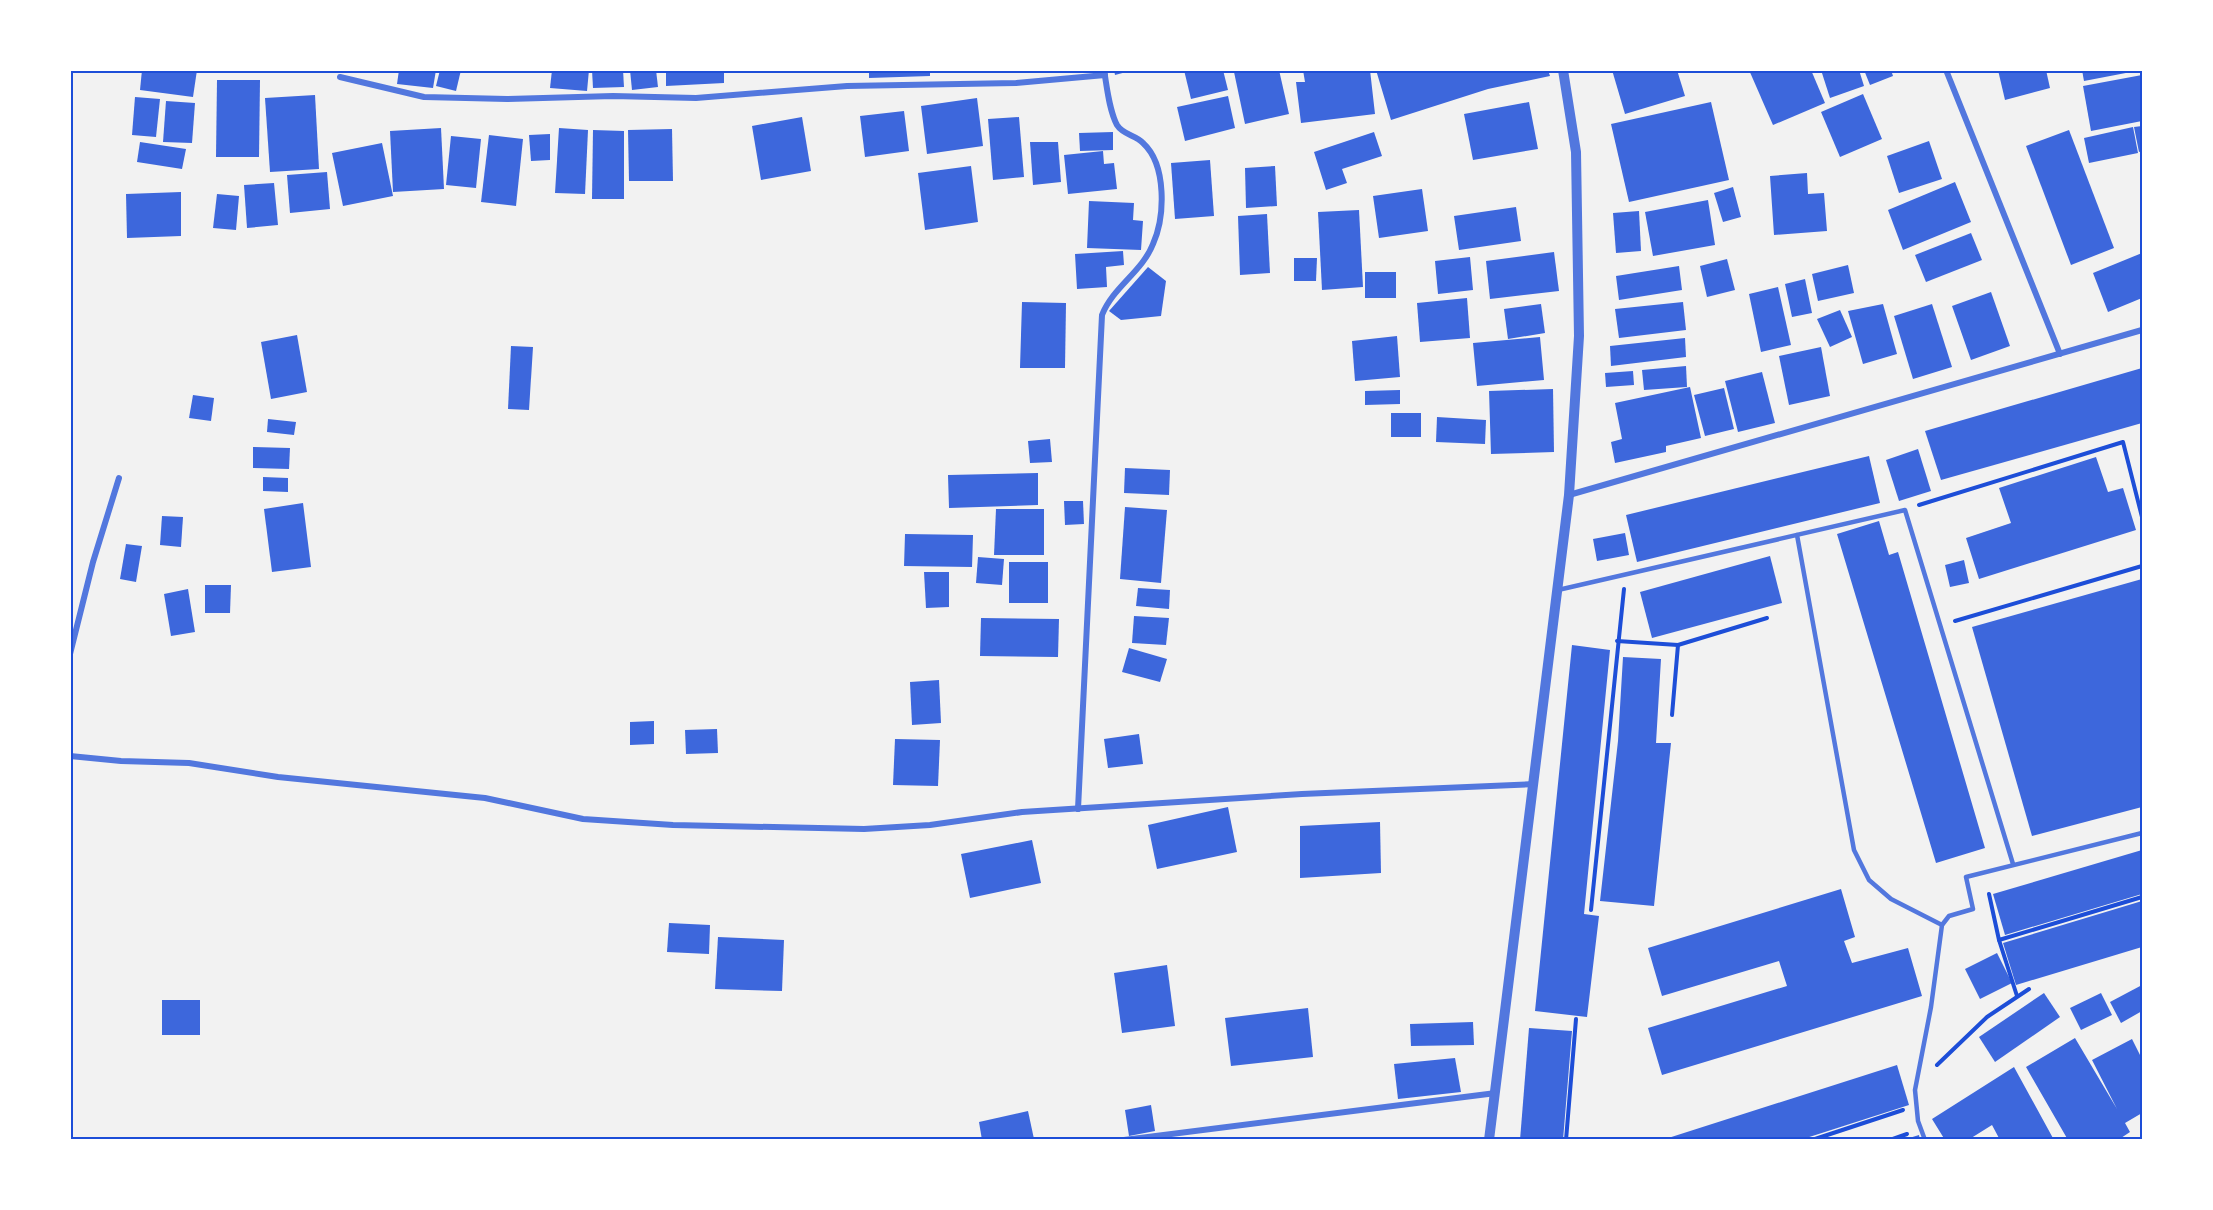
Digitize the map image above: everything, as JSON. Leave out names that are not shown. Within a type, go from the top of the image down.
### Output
[{"type":"street","points":[[1489,1140],[1497,1093],[1569,495],[1579,313],[1576,152],[1563,70]]},
{"type":"street","points":[[1946,70],[2060,354]]},
{"type":"street","points":[[340,77],[424,97],[507,99],[613,96],[696,98],[847,86],[1016,82],[1104,73],[1117,125],[1126,134],[1143,142],[1155,160],[1161,182],[1158,229],[1153,246],[1143,263],[1106,304],[1102,315],[1078,809]]},
{"type":"street","points":[[1569,495],[2142,330]]},
{"type":"street","points":[[70,654],[93,562],[119,478]]},
{"type":"street","points":[[70,756],[121,761],[189,763],[278,777],[485,798],[583,819],[673,825],[864,829],[930,825],[1022,812],[1302,794],[1535,784]]},
{"type":"street","points":[[1124,1140],[1497,1093]]},
{"type":"lane","points":[[1558,590],[1905,510],[2013,864]]},
{"type":"lane","points":[[1797,535],[1854,850],[1869,880],[1891,899],[1942,925]]},
{"type":"lane","points":[[1925,1140],[1918,1121],[1917,1083],[1942,925],[1948,916],[1973,909],[1966,877],[2142,833]]},
{"type":"path","points":[[1905,510],[2123,442],[2142,517]]},
{"type":"path","points":[[1940,626],[2142,566]]},
{"type":"path","points":[[1591,910],[1617,641],[1627,574]]},
{"type":"path","points":[[1617,641],[1678,645],[1767,618]]},
{"type":"path","points":[[1672,715],[1678,645]]},
{"type":"path","points":[[1984,872],[1999,940],[2017,996]]},
{"type":"path","points":[[1999,940],[2142,897]]},
{"type":"path","points":[[1917,1083],[1987,1017],[2029,989]]},
{"type":"path","points":[[1566,1140],[1576,1019]]},
{"type":"path","points":[[1812,1140],[1917,1106]]},
{"type":"building","points":[[142,70],[197,70],[193,97],[140,90]]},
{"type":"building","points":[[399,70],[436,70],[433,88],[397,84]]},
{"type":"building","points":[[440,70],[461,70],[456,91],[436,86]]},
{"type":"building","points":[[552,70],[589,70],[587,91],[550,88]]},
{"type":"building","points":[[592,70],[623,70],[624,87],[593,88]]},
{"type":"building","points":[[630,70],[656,70],[658,87],[632,90]]},
{"type":"building","points":[[666,70],[724,70],[724,83],[666,86]]},
{"type":"building","points":[[869,70],[930,70],[930,76],[869,78]]},
{"type":"building","points":[[1114,70],[1130,70],[1130,71],[1115,75]]},
{"type":"building","points":[[1184,70],[1223,70],[1228,90],[1191,99]]},
{"type":"building","points":[[1279,70],[1289,114],[1245,124],[1234,72]]},
{"type":"building","points":[[1303,70],[1370,70],[1375,114],[1301,123],[1296,82],[1305,82]]},
{"type":"building","points":[[1376,70],[1548,70],[1550,76],[1488,89],[1391,120]]},
{"type":"building","points":[[1612,70],[1677,70],[1685,96],[1625,114]]},
{"type":"building","points":[[1749,70],[1811,70],[1825,103],[1773,125]]},
{"type":"building","points":[[1821,70],[1859,70],[1864,86],[1830,98]]},
{"type":"building","points":[[1864,70],[1891,70],[1893,76],[1870,85]]},
{"type":"building","points":[[1998,70],[2046,70],[2050,88],[2005,100]]},
{"type":"building","points":[[2082,70],[2131,70],[2131,72],[2084,81]]},
{"type":"building","points":[[2142,75],[2142,121],[2091,131],[2083,86]]},
{"type":"building","points":[[217,80],[260,80],[259,157],[216,157]]},
{"type":"building","points":[[1863,94],[1882,139],[1840,157],[1821,112]]},
{"type":"building","points":[[315,95],[319,169],[270,172],[265,98]]},
{"type":"building","points":[[1228,96],[1235,128],[1185,141],[1177,107]]},
{"type":"building","points":[[135,97],[160,99],[156,137],[132,135]]},
{"type":"building","points":[[977,98],[983,146],[927,154],[921,106]]},
{"type":"building","points":[[166,101],[195,103],[192,143],[163,142]]},
{"type":"building","points":[[1529,102],[1538,149],[1473,160],[1464,114]]},
{"type":"building","points":[[1711,102],[1729,180],[1629,202],[1611,124]]},
{"type":"building","points":[[904,111],[909,151],[865,157],[860,116]]},
{"type":"building","points":[[802,117],[811,171],[761,180],[752,126]]},
{"type":"building","points":[[1019,117],[1024,177],[993,180],[988,119]]},
{"type":"building","points":[[2142,126],[2142,151],[2139,152],[2134,127]]},
{"type":"building","points":[[2133,127],[2138,153],[2089,163],[2084,138]]},
{"type":"building","points":[[441,128],[444,189],[393,192],[390,131]]},
{"type":"building","points":[[559,128],[588,130],[585,194],[555,193]]},
{"type":"building","points":[[672,129],[673,181],[629,181],[628,130]]},
{"type":"building","points":[[593,130],[624,131],[624,199],[592,199]]},
{"type":"building","points":[[2069,130],[2114,248],[2071,265],[2026,146]]},
{"type":"building","points":[[1113,132],[1113,150],[1080,151],[1079,133]]},
{"type":"building","points":[[1374,132],[1382,156],[1342,169],[1347,183],[1326,190],[1314,152]]},
{"type":"building","points":[[550,134],[550,160],[531,161],[529,135]]},
{"type":"building","points":[[489,135],[523,139],[516,206],[481,202]]},
{"type":"building","points":[[451,136],[481,139],[476,188],[446,185]]},
{"type":"building","points":[[1929,141],[1942,179],[1899,193],[1887,156]]},
{"type":"building","points":[[140,142],[186,149],[182,169],[137,162]]},
{"type":"building","points":[[1030,142],[1058,142],[1061,182],[1033,185]]},
{"type":"building","points":[[382,143],[393,196],[343,206],[332,153]]},
{"type":"building","points":[[1103,151],[1104,164],[1114,163],[1117,189],[1068,194],[1064,155]]},
{"type":"building","points":[[1210,160],[1214,216],[1175,219],[1171,163]]},
{"type":"building","points":[[971,166],[978,222],[925,230],[918,173]]},
{"type":"building","points":[[1275,166],[1277,206],[1246,208],[1245,168]]},
{"type":"building","points":[[327,172],[330,209],[290,213],[287,175]]},
{"type":"building","points":[[1807,173],[1808,194],[1824,193],[1827,231],[1774,235],[1770,176]]},
{"type":"building","points":[[1955,182],[1971,222],[1903,250],[1888,210]]},
{"type":"building","points":[[274,183],[278,225],[247,228],[244,185]]},
{"type":"building","points":[[1733,187],[1741,217],[1723,222],[1714,193]]},
{"type":"building","points":[[1422,189],[1428,231],[1379,238],[1373,196]]},
{"type":"building","points":[[181,192],[181,236],[127,238],[126,194]]},
{"type":"building","points":[[217,194],[239,196],[236,230],[213,228]]},
{"type":"building","points":[[1708,200],[1715,245],[1653,256],[1645,212]]},
{"type":"building","points":[[1089,201],[1134,203],[1133,220],[1143,221],[1141,250],[1087,248]]},
{"type":"building","points":[[1516,207],[1521,241],[1459,250],[1454,216]]},
{"type":"building","points":[[1359,210],[1363,287],[1322,290],[1318,212]]},
{"type":"building","points":[[1639,211],[1641,251],[1616,253],[1613,213]]},
{"type":"building","points":[[1267,214],[1270,273],[1240,275],[1238,216]]},
{"type":"building","points":[[1971,233],[1982,260],[1926,282],[1915,255]]},
{"type":"building","points":[[1123,251],[1124,265],[1106,267],[1107,287],[1077,289],[1075,254]]},
{"type":"building","points":[[1554,252],[1559,291],[1490,299],[1486,261]]},
{"type":"building","points":[[2142,253],[2142,298],[2108,312],[2093,273]]},
{"type":"building","points":[[1470,257],[1473,290],[1438,294],[1435,261]]},
{"type":"building","points":[[1294,258],[1317,258],[1316,281],[1294,281]]},
{"type":"building","points":[[1727,259],[1735,290],[1707,297],[1700,266]]},
{"type":"building","points":[[1848,265],[1854,293],[1818,301],[1812,274]]},
{"type":"building","points":[[1679,266],[1682,290],[1619,300],[1616,276]]},
{"type":"building","points":[[1148,267],[1166,281],[1161,316],[1121,320],[1109,311]]},
{"type":"building","points":[[1365,272],[1396,272],[1396,298],[1365,298]]},
{"type":"building","points":[[1805,279],[1812,313],[1792,317],[1785,284]]},
{"type":"building","points":[[1778,287],[1791,345],[1761,352],[1749,294]]},
{"type":"building","points":[[1991,292],[2010,346],[1971,360],[1952,306]]},
{"type":"building","points":[[1467,298],[1470,338],[1420,342],[1417,303]]},
{"type":"building","points":[[1022,302],[1066,303],[1065,368],[1020,368]]},
{"type":"building","points":[[1683,302],[1686,330],[1619,338],[1615,309]]},
{"type":"building","points":[[1541,304],[1545,333],[1508,339],[1504,309]]},
{"type":"building","points":[[1883,304],[1897,354],[1863,364],[1848,311]]},
{"type":"building","points":[[1932,304],[1952,367],[1913,379],[1894,316]]},
{"type":"building","points":[[1840,310],[1852,337],[1830,347],[1817,319]]},
{"type":"building","points":[[297,335],[307,392],[271,399],[261,342]]},
{"type":"building","points":[[1397,336],[1400,377],[1355,381],[1352,341]]},
{"type":"building","points":[[1540,337],[1544,380],[1477,386],[1473,343]]},
{"type":"building","points":[[1685,338],[1686,357],[1611,366],[1610,346]]},
{"type":"building","points":[[511,346],[533,347],[529,410],[508,409]]},
{"type":"building","points":[[1821,347],[1830,396],[1789,405],[1779,356]]},
{"type":"building","points":[[1686,366],[1687,387],[1644,390],[1642,370]]},
{"type":"building","points":[[2142,368],[2142,423],[1941,480],[1925,431]]},
{"type":"building","points":[[1633,371],[1634,385],[1606,387],[1605,373]]},
{"type":"building","points":[[1762,372],[1775,423],[1738,432],[1725,381]]},
{"type":"building","points":[[1690,387],[1701,438],[1666,446],[1666,452],[1615,463],[1611,442],[1622,439],[1615,403]]},
{"type":"building","points":[[1724,388],[1734,429],[1705,436],[1694,395]]},
{"type":"building","points":[[1553,389],[1554,452],[1491,454],[1489,391]]},
{"type":"building","points":[[1400,390],[1400,404],[1365,405],[1365,391]]},
{"type":"building","points":[[193,395],[214,398],[211,421],[189,418]]},
{"type":"building","points":[[1391,413],[1421,413],[1421,437],[1391,437]]},
{"type":"building","points":[[1437,417],[1486,420],[1485,444],[1436,442]]},
{"type":"building","points":[[268,419],[296,422],[294,435],[267,432]]},
{"type":"building","points":[[1050,439],[1052,462],[1030,463],[1028,441]]},
{"type":"building","points":[[253,447],[290,448],[289,469],[253,468]]},
{"type":"building","points":[[1918,449],[1931,491],[1899,501],[1886,460]]},
{"type":"building","points":[[1869,456],[1880,503],[1637,562],[1626,515]]},
{"type":"building","points":[[2096,457],[2108,492],[2123,488],[2136,530],[1979,579],[1966,538],[2011,523],[1999,488]]},
{"type":"building","points":[[1125,468],[1170,470],[1169,495],[1124,493]]},
{"type":"building","points":[[1038,473],[1038,505],[949,508],[948,475]]},
{"type":"building","points":[[263,477],[288,478],[288,492],[263,491]]},
{"type":"building","points":[[1064,501],[1083,501],[1084,524],[1065,525]]},
{"type":"building","points":[[303,503],[311,567],[272,572],[264,509]]},
{"type":"building","points":[[1125,507],[1167,510],[1161,583],[1120,579]]},
{"type":"building","points":[[996,509],[1044,509],[1044,555],[994,555]]},
{"type":"building","points":[[162,516],[183,517],[181,547],[160,545]]},
{"type":"building","points":[[1879,521],[1889,555],[1898,552],[1985,848],[1936,863],[1837,534]]},
{"type":"building","points":[[1625,533],[1629,555],[1597,561],[1593,539]]},
{"type":"building","points":[[905,534],[973,535],[972,567],[904,566]]},
{"type":"building","points":[[126,544],[142,546],[136,582],[120,579]]},
{"type":"building","points":[[1770,556],[1782,603],[1652,638],[1640,592]]},
{"type":"building","points":[[978,557],[1004,559],[1002,585],[976,583]]},
{"type":"building","points":[[1964,560],[1969,583],[1950,587],[1945,565]]},
{"type":"building","points":[[1009,562],[1048,562],[1048,603],[1009,603]]},
{"type":"building","points":[[924,572],[949,572],[949,607],[926,608]]},
{"type":"building","points":[[2142,579],[2142,807],[2032,836],[1972,627]]},
{"type":"building","points":[[205,585],[231,585],[230,613],[205,613]]},
{"type":"building","points":[[1138,588],[1170,590],[1169,609],[1136,606]]},
{"type":"building","points":[[188,589],[195,632],[171,636],[164,594]]},
{"type":"building","points":[[1134,616],[1169,618],[1166,645],[1132,643]]},
{"type":"building","points":[[981,618],[1059,619],[1058,657],[980,656]]},
{"type":"building","points":[[1572,645],[1610,650],[1584,914],[1599,916],[1587,1017],[1535,1011]]},
{"type":"building","points":[[1129,648],[1167,659],[1160,682],[1122,672]]},
{"type":"building","points":[[1623,657],[1661,659],[1656,743],[1671,743],[1654,906],[1600,901],[1618,741]]},
{"type":"building","points":[[939,680],[941,723],[912,725],[910,682]]},
{"type":"building","points":[[654,721],[654,744],[630,745],[630,722]]},
{"type":"building","points":[[717,729],[718,753],[686,754],[685,730]]},
{"type":"building","points":[[1139,734],[1143,764],[1108,768],[1104,739]]},
{"type":"building","points":[[895,739],[940,740],[938,786],[893,785]]},
{"type":"building","points":[[1228,807],[1237,852],[1157,869],[1148,825]]},
{"type":"building","points":[[1380,822],[1381,873],[1300,878],[1300,826]]},
{"type":"building","points":[[1032,840],[1041,883],[970,898],[961,854]]},
{"type":"building","points":[[2142,850],[2142,894],[2005,935],[1993,894]]},
{"type":"building","points":[[1841,889],[1855,937],[1844,941],[1852,963],[1908,948],[1922,996],[1662,1075],[1648,1028],[1787,986],[1779,961],[1662,996],[1648,948]]},
{"type":"building","points":[[2142,901],[2142,947],[2016,985],[2003,943]]},
{"type":"building","points":[[669,923],[710,925],[709,954],[667,952]]},
{"type":"building","points":[[718,937],[784,940],[782,991],[715,989]]},
{"type":"building","points":[[1997,953],[2012,983],[1980,999],[1965,969]]},
{"type":"building","points":[[1167,965],[1175,1026],[1122,1033],[1114,973]]},
{"type":"building","points":[[2142,985],[2142,1011],[2121,1023],[2110,1002]]},
{"type":"building","points":[[2044,993],[2060,1017],[1995,1062],[1979,1037]]},
{"type":"building","points":[[2101,993],[2112,1015],[2081,1030],[2070,1008]]},
{"type":"building","points":[[162,1000],[200,1000],[200,1035],[162,1035]]},
{"type":"building","points":[[1308,1008],[1313,1057],[1231,1066],[1225,1018]]},
{"type":"building","points":[[1473,1022],[1474,1045],[1411,1046],[1410,1024]]},
{"type":"building","points":[[1529,1028],[1572,1031],[1563,1140],[1520,1140]]},
{"type":"building","points":[[2075,1038],[2117,1109],[2092,1060],[2132,1039],[2142,1059],[2142,1113],[2125,1123],[2130,1132],[2118,1140],[2068,1140],[2026,1067]]},
{"type":"building","points":[[1455,1058],[1461,1092],[1398,1099],[1394,1064]]},
{"type":"building","points":[[1897,1065],[1909,1105],[1800,1140],[1662,1140]]},
{"type":"building","points":[[2014,1067],[2054,1140],[2000,1140],[1992,1125],[1968,1140],[1945,1140],[1932,1119]]},
{"type":"building","points":[[1151,1105],[1155,1131],[1129,1136],[1125,1110]]},
{"type":"building","points":[[1028,1111],[1034,1139],[982,1140],[979,1122]]},
{"type":"building","points":[[1919,1135],[1920,1140],[1906,1140],[1906,1139]]}]
